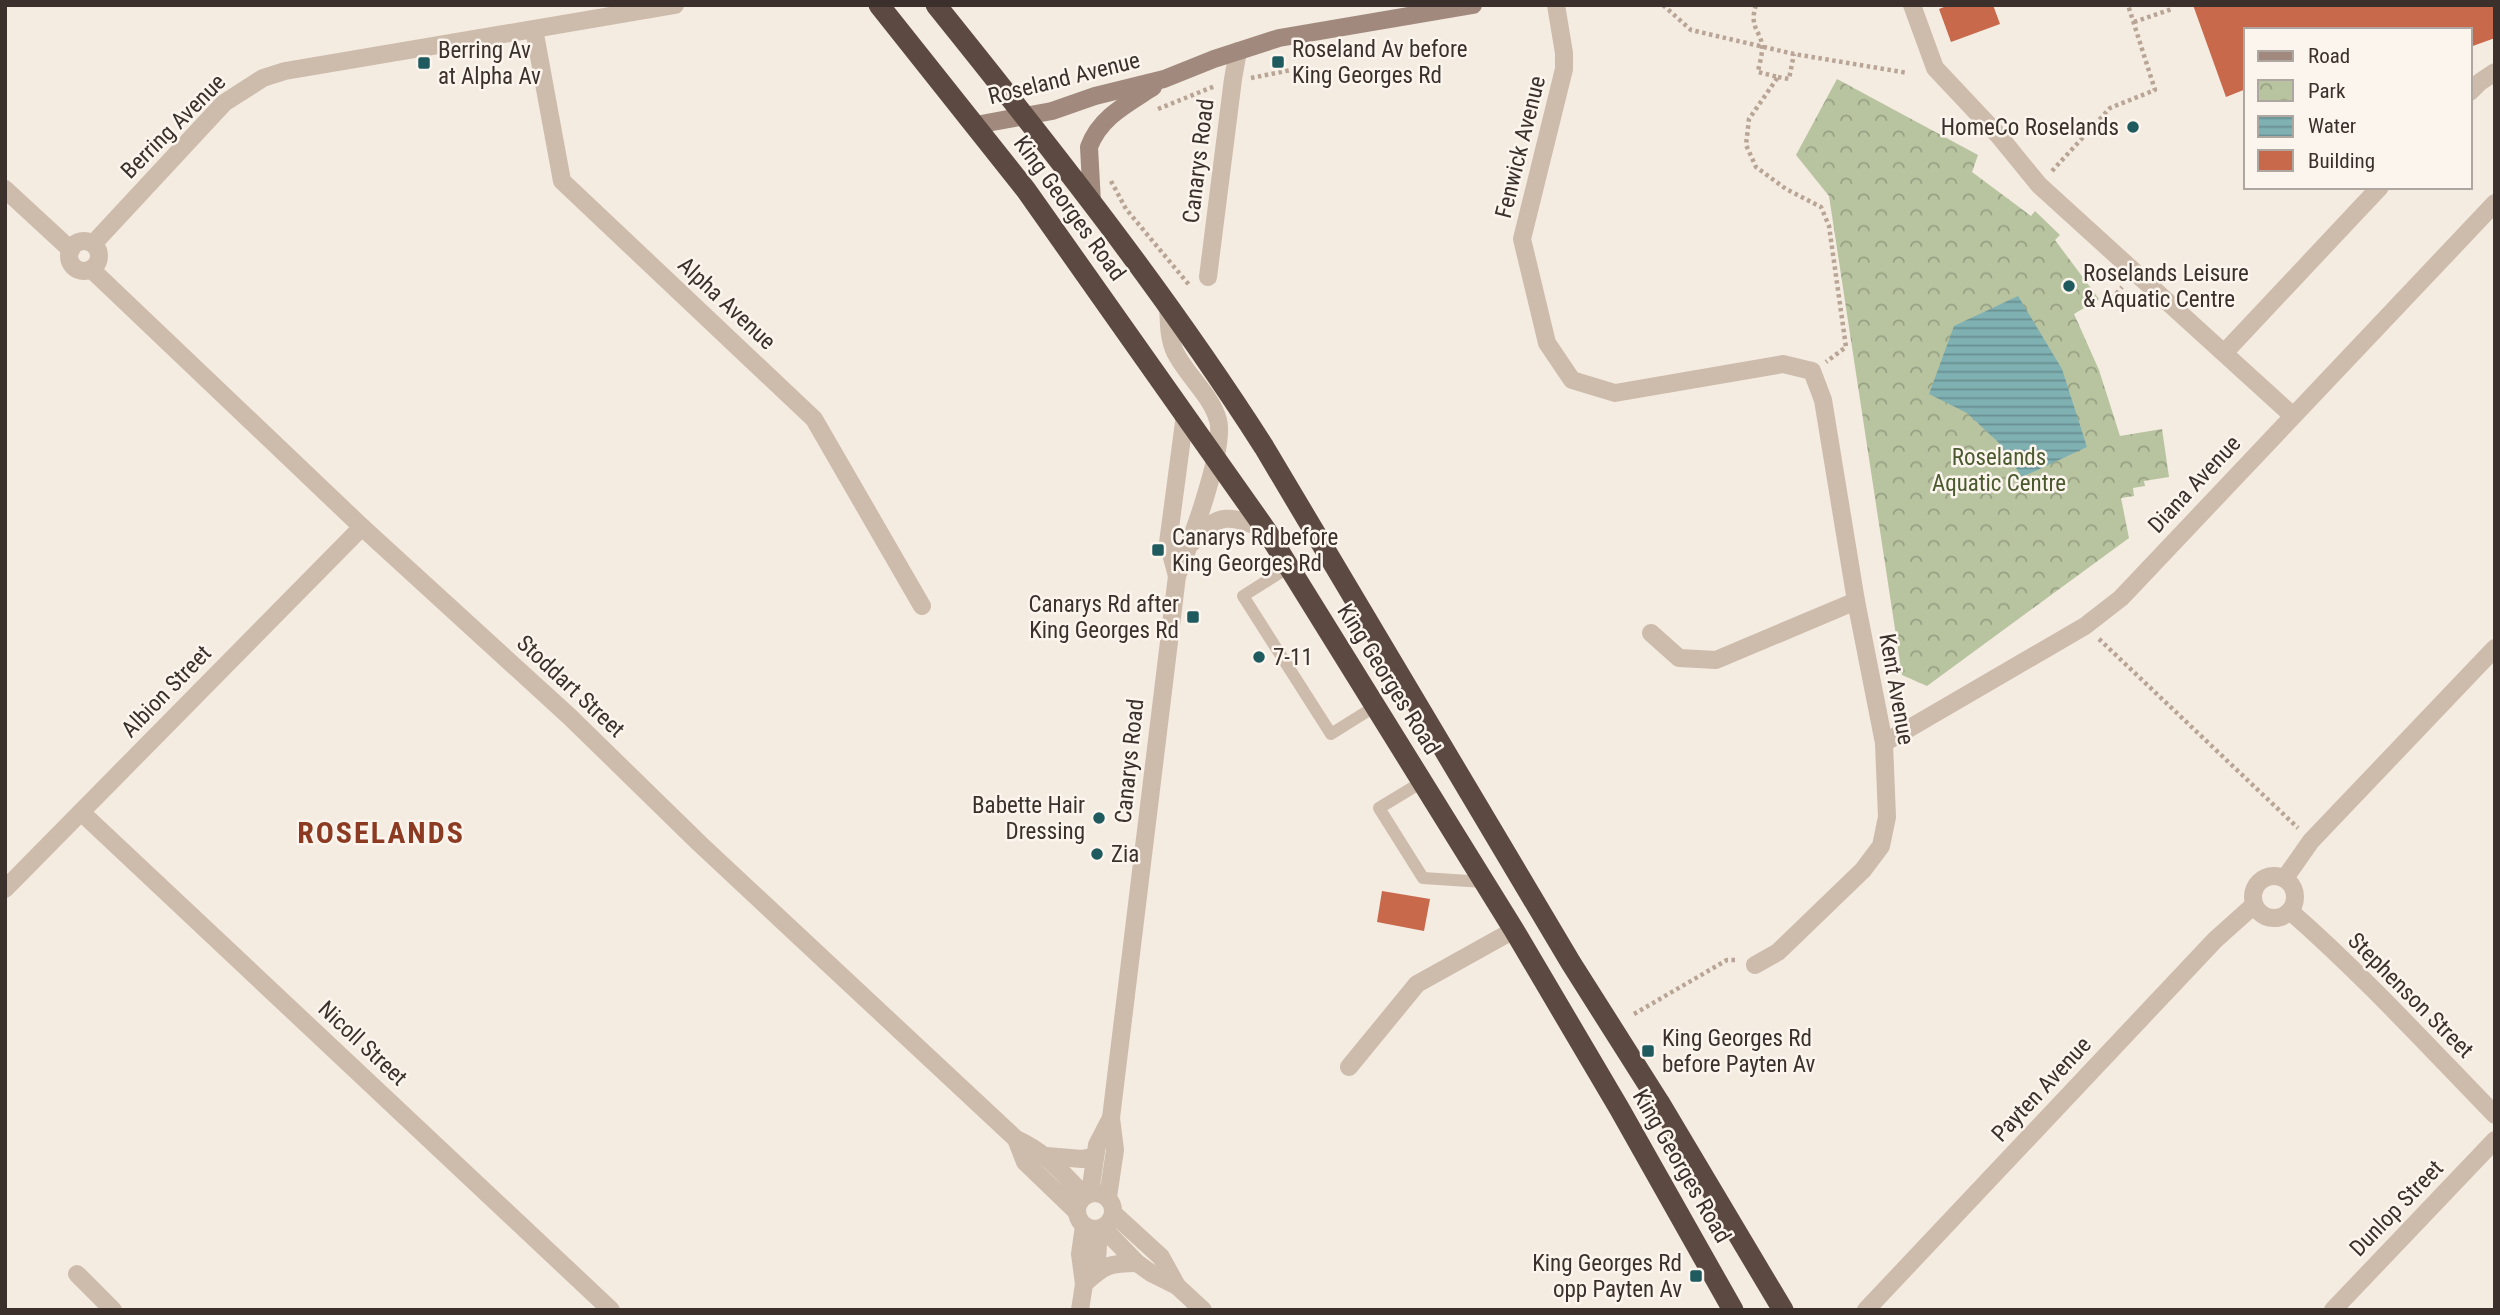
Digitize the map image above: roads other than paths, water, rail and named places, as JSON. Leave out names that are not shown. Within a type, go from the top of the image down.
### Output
[{"type":"highway","name":"King Georges Road","points":[[879,5],[1026,190],[1266,530],[1514,930],[1733,1310]]},
{"type":"highway","name":"King Georges Road","points":[[936,5],[1092,203],[1215,371],[1264,447],[1783,1310]]},
{"type":"street","name":"Berring Avenue","points":[[93,244],[223,103],[263,78],[285,71],[675,5]]},
{"type":"street","name":"Roseland Avenue","points":[[975,125],[1052,111],[1094,96],[1164,79],[1279,38],[1472,5]]},
{"type":"street","name":"Fenwick Avenue","points":[[1556,5],[1564,69],[1522,239],[1547,343],[1572,380],[1615,393],[1783,364],[1812,371]]},
{"type":"street","points":[[1912,5],[1935,68],[1999,136],[2039,185],[2292,415]]},
{"type":"street","name":"Alpha Avenue","points":[[534,29],[562,181],[814,419],[922,606]]},
{"type":"street","name":"Canarys Road","points":[[1208,276],[1238,51]]},
{"type":"street","points":[[2472,90],[2495,72]]},
{"type":"street","name":"Roseland Avenue","points":[[1092,203],[1088,156],[1092,139],[1108,117],[1164,79]]},
{"type":"street","points":[[5,189],[71,250]]},
{"type":"street","points":[[2225,352],[2378,189]]},
{"type":"street","name":"Diana Avenue","points":[[1884,743],[2085,626],[2121,598],[2495,203]]},
{"type":"street","points":[[81,242],[93,244],[99,252],[99,259],[91,269],[81,271],[75,268],[70,260],[71,250],[81,242]]},
{"type":"street","name":"Stoddart Street","points":[[91,269],[362,527],[570,717],[699,844],[1016,1139],[1046,1156],[1137,1263],[1177,1286],[1203,1310]]},
{"type":"street","name":"Canarys Road","points":[[1095,1212],[1115,1150],[1111,1118],[1177,576],[1190,546],[1215,458],[1219,423],[1213,409],[1175,352],[1169,334],[1168,304]]},
{"type":"street","name":"Kent Avenue","points":[[1755,965],[1778,952],[1863,870],[1881,846],[1887,817],[1884,743],[1856,601],[1824,400],[1812,371]]},
{"type":"street","name":"Canarys Road","points":[[1177,576],[1168,543],[1185,415]]},
{"type":"street","name":"Canarys Road","points":[[1190,546],[1205,527],[1226,519],[1235,518],[1266,530]]},
{"type":"street","name":"Albion Street","points":[[5,890],[362,527]]},
{"type":"street","points":[[1651,633],[1679,658],[1716,660],[1856,601]]},
{"type":"street","points":[[2285,878],[2311,841],[2495,648]]},
{"type":"street","name":"Nicoll Street","points":[[81,812],[611,1310]]},
{"type":"street","points":[[2270,876],[2285,878],[2294,890],[2294,905],[2284,916],[2270,918],[2258,911],[2254,905],[2253,890],[2256,883],[2270,876]]},
{"type":"street","name":"Payten Avenue","points":[[1866,1310],[2201,956],[2254,905]]},
{"type":"street","name":"Stephenson Street","points":[[2290,911],[2349,966],[2495,1115]]},
{"type":"street","points":[[1349,1067],[1417,984],[1514,930]]},
{"type":"street","name":"Canarys Road","points":[[1080,1310],[1084,1284],[1097,1261],[1094,1157],[1111,1118]]},
{"type":"street","name":"Stoddart Street","points":[[1016,1139],[1025,1162],[1161,1257],[1177,1286]]},
{"type":"street","name":"Dunlop Street","points":[[2333,1310],[2495,1140]]},
{"type":"street","name":"Stoddart Street","points":[[1046,1156],[1082,1159],[1094,1157]]},
{"type":"street","points":[[1084,1284],[1111,1263],[1137,1263]]},
{"type":"street","points":[[77,1274],[113,1310]]},
{"type":"lane","points":[[1289,567],[1243,596],[1331,734],[1374,707]]},
{"type":"lane","points":[[1422,782],[1379,808],[1423,878],[1484,881]]},
{"type":"water","points":[[2018,296],[2062,369],[2087,447],[2022,477],[1998,442],[1967,413],[1929,394],[1954,326]]},
{"type":"place","name":"Roseland Av before King Georges Rd","points":[[1278,62]]},
{"type":"place","name":"Berring Av at Alpha Av","points":[[424,63]]},
{"type":"place","name":"HomeCo Roselands","points":[[2133,127]]},
{"type":"place","name":"Roselands Leisure & Aquatic Centre","points":[[2069,286]]},
{"type":"place","name":"Canarys Rd before King Georges Rd","points":[[1158,550]]},
{"type":"place","name":"Canarys Rd after King Georges Rd","points":[[1193,617]]},
{"type":"place","name":"7-11","points":[[1259,657]]},
{"type":"place","name":"Babette Hair Dressing","points":[[1099,818]]},
{"type":"place","name":"Zia","points":[[1097,854]]},
{"type":"place","name":"King Georges Rd before Payten Av","points":[[1648,1051]]},
{"type":"place","name":"King Georges Rd opp Payten Av","points":[[1696,1276]]},
{"type":"district","name":"ROSELANDS","points":[[381,833]]},
{"type":"park label","name":"Roselands Aquatic Centre","points":[[1999,470]]}]
